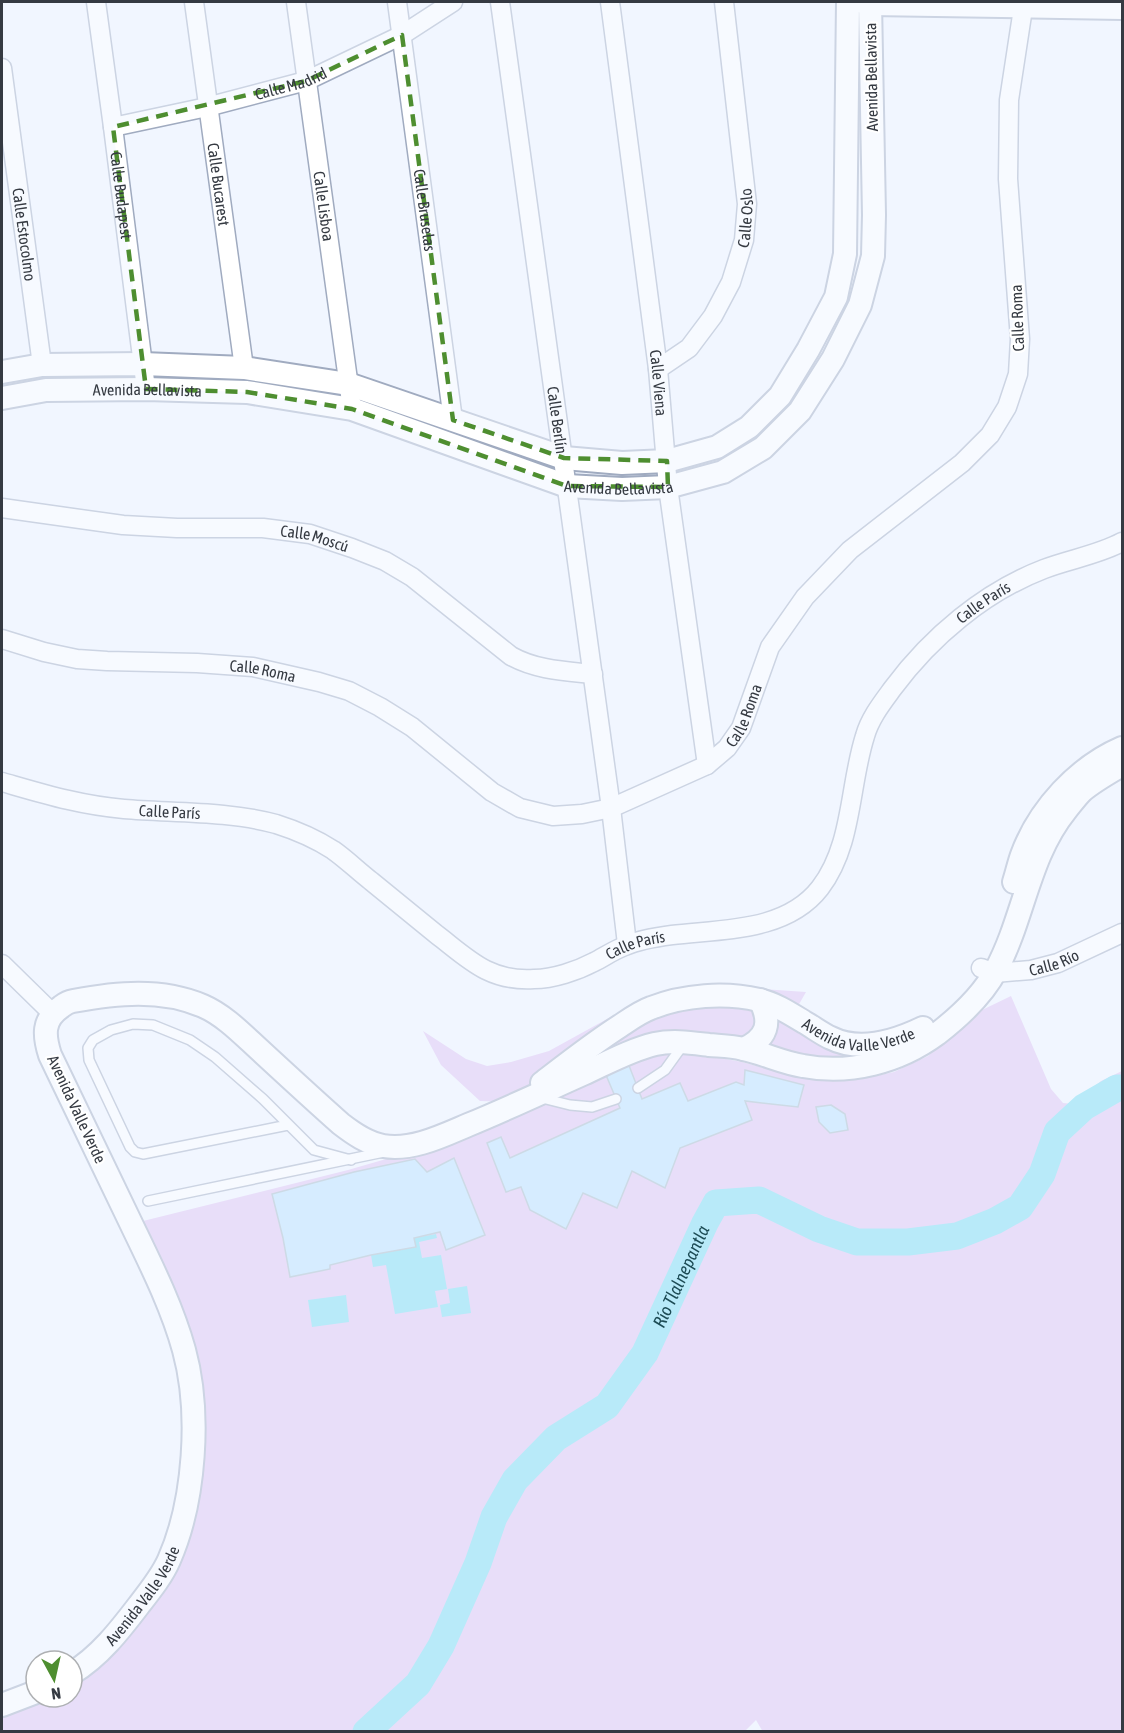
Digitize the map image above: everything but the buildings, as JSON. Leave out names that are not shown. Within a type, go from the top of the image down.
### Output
[{"type":"street","name":"Calle Budapest","points":[[96,2],[146,389]]},
{"type":"street","name":"Calle Bucarest","points":[[194,2],[244,368]]},
{"type":"street","name":"Calle Lisboa","points":[[296,2],[352,410]]},
{"type":"street","name":"Calle Bruselas","points":[[397,2],[453,420]]},
{"type":"street","name":"Calle Madrid","points":[[113,127],[207,107],[306,81],[402,35],[453,2]]},
{"type":"street","name":"Calle Berlín","points":[[500,2],[564,458],[627,945]]},
{"type":"street","name":"Calle Viena","points":[[610,2],[658,369],[668,487],[707,765]]},
{"type":"street","name":"Calle Oslo","points":[[658,369],[688,348],[713,316],[731,282],[744,240],[747,204],[724,2]]},
{"type":"street","name":"Avenida Bellavista","points":[[863,2],[1122,8]]},
{"type":"street","name":"Avenida Bellavista","points":[[2,372],[42,365],[143,364],[244,368],[348,384],[564,458],[622,463],[667,461],[717,447],[750,427],[780,396],[836,297],[845,254],[863,2]]},
{"type":"street","name":"Avenida Bellavista","points":[[2,398],[46,390],[146,389],[247,392],[352,410],[567,486],[622,489],[668,487],[723,472],[763,448],[800,411],[833,359],[860,305],[873,256],[874,215],[863,2]]},
{"type":"street","name":"Calle Roma","points":[[2,639],[77,659],[253,667],[319,682],[349,692],[381,707],[412,727],[492,792],[520,808],[553,816],[582,814],[611,808],[707,765],[727,748],[741,728],[770,647],[805,597],[850,550],[962,463],[990,435],[1007,407],[1018,374],[1020,339],[1008,179],[1007,135],[1009,100],[1023,4]]},
{"type":"street","name":"Calle Estocolmo","points":[[2,68],[42,365]]},
{"type":"street","name":"Calle Moscú","points":[[2,508],[123,525],[177,528],[263,528],[310,534],[385,561],[412,577],[511,656],[526,664],[593,674]]},
{"type":"street","name":"Calle París","points":[[2,782],[60,800],[91,806],[227,816],[274,824],[304,835],[332,850],[460,953],[487,970],[508,978],[535,980],[590,964],[627,945],[666,936],[771,921],[796,910],[818,891],[834,867],[843,839],[857,761],[866,730],[900,677],[927,646],[984,600],[1016,581],[1046,568],[1087,557],[1122,542]]},
{"type":"street","name":"Avenida Valle Verde","points":[[512,1106],[593,1044],[651,1008],[690,998],[721,996],[760,1000],[791,1014],[833,1039],[857,1045],[880,1043],[905,1036],[929,1025],[988,970],[993,946],[1022,853],[1036,826],[1073,780],[1096,761],[1122,748]]},
{"type":"street","name":"Avenida Valle Verde","points":[[84,1663],[102,1649],[121,1628],[150,1592],[168,1562],[181,1529],[188,1494],[193,1411],[184,1350],[158,1278],[50,1055],[46,1042],[46,1028],[52,1013],[68,1002],[99,996],[138,993],[174,997],[204,1006],[229,1022],[359,1138],[384,1146],[406,1146],[434,1139],[630,1052],[657,1044],[686,1042],[744,1049],[769,1058],[804,1066],[831,1070],[858,1068],[885,1061],[913,1049],[936,1035],[962,1014],[1014,928],[1036,862],[1061,816],[1080,793],[1122,765]]},
{"type":"street","name":"Calle Río","points":[[988,970],[1030,970],[1058,963],[1122,933]]},
{"type":"street","points":[[2,964],[52,1013]]},
{"type":"street","points":[[744,1049],[755,1043],[763,1034],[767,1023],[766,1011],[760,1000]]},
{"type":"street","points":[[2,1705],[24,1697]]},
{"type":"lane","points":[[288,1125],[144,1154],[135,1152],[130,1147],[89,1060],[88,1048],[93,1040],[111,1030],[133,1024],[153,1024],[189,1040],[216,1057],[263,1099],[314,1150],[351,1160]]},
{"type":"lane","points":[[638,1088],[665,1070],[686,1042]]},
{"type":"lane","points":[[533,1096],[570,1105],[592,1107],[616,1099]]},
{"type":"lane","points":[[148,1201],[351,1160],[406,1146]]},
{"type":"highlighted area","points":[[402,35],[453,420],[564,458],[667,461],[668,487],[567,486],[352,409],[247,392],[146,389],[113,127],[306,81]]},
{"type":"shaded area","points":[[721,986],[806,992],[790,1020],[894,1055],[804,1064],[752,1038],[685,1038],[511,1102],[480,1101],[441,1065],[423,1031],[466,1059],[487,1066],[549,1051],[636,1003]]},
{"type":"shaded area","points":[[1011,996],[1051,1089],[1063,1103],[1073,1104],[1101,1081],[1122,1071],[1122,1731],[763,1732],[756,1720],[744,1732],[2,1732],[2,1713],[25,1709],[84,1709],[84,1675],[158,1597],[177,1570],[189,1538],[197,1500],[198,1415],[135,1223],[407,1153],[635,1060],[661,1053],[693,1053],[742,1062],[800,1078],[829,1081],[862,1079],[894,1072],[928,1056],[963,1023],[980,1011]],"holes":[[[690,1252],[645,1353],[632,1372]]]},
{"type":"water","points":[[436,1234],[437,1238],[419,1242],[422,1258],[441,1255],[447,1289],[435,1291],[438,1307],[395,1314],[386,1265],[373,1267],[371,1255],[415,1247],[414,1238]]},
{"type":"water","points":[[467,1286],[471,1313],[442,1317],[440,1305],[450,1303],[448,1289]]},
{"type":"water","points":[[346,1295],[349,1322],[312,1327],[308,1300]]},
{"type":"waterway","name":"Río Tlalnepantla","points":[[366,1732],[418,1684],[441,1646],[478,1563],[494,1517],[515,1480],[556,1438],[607,1406],[645,1353],[716,1203],[759,1200],[819,1229],[857,1242],[908,1242],[957,1236],[995,1221],[1020,1207],[1042,1174],[1057,1132],[1084,1107],[1117,1088],[1122,1088]]}]
